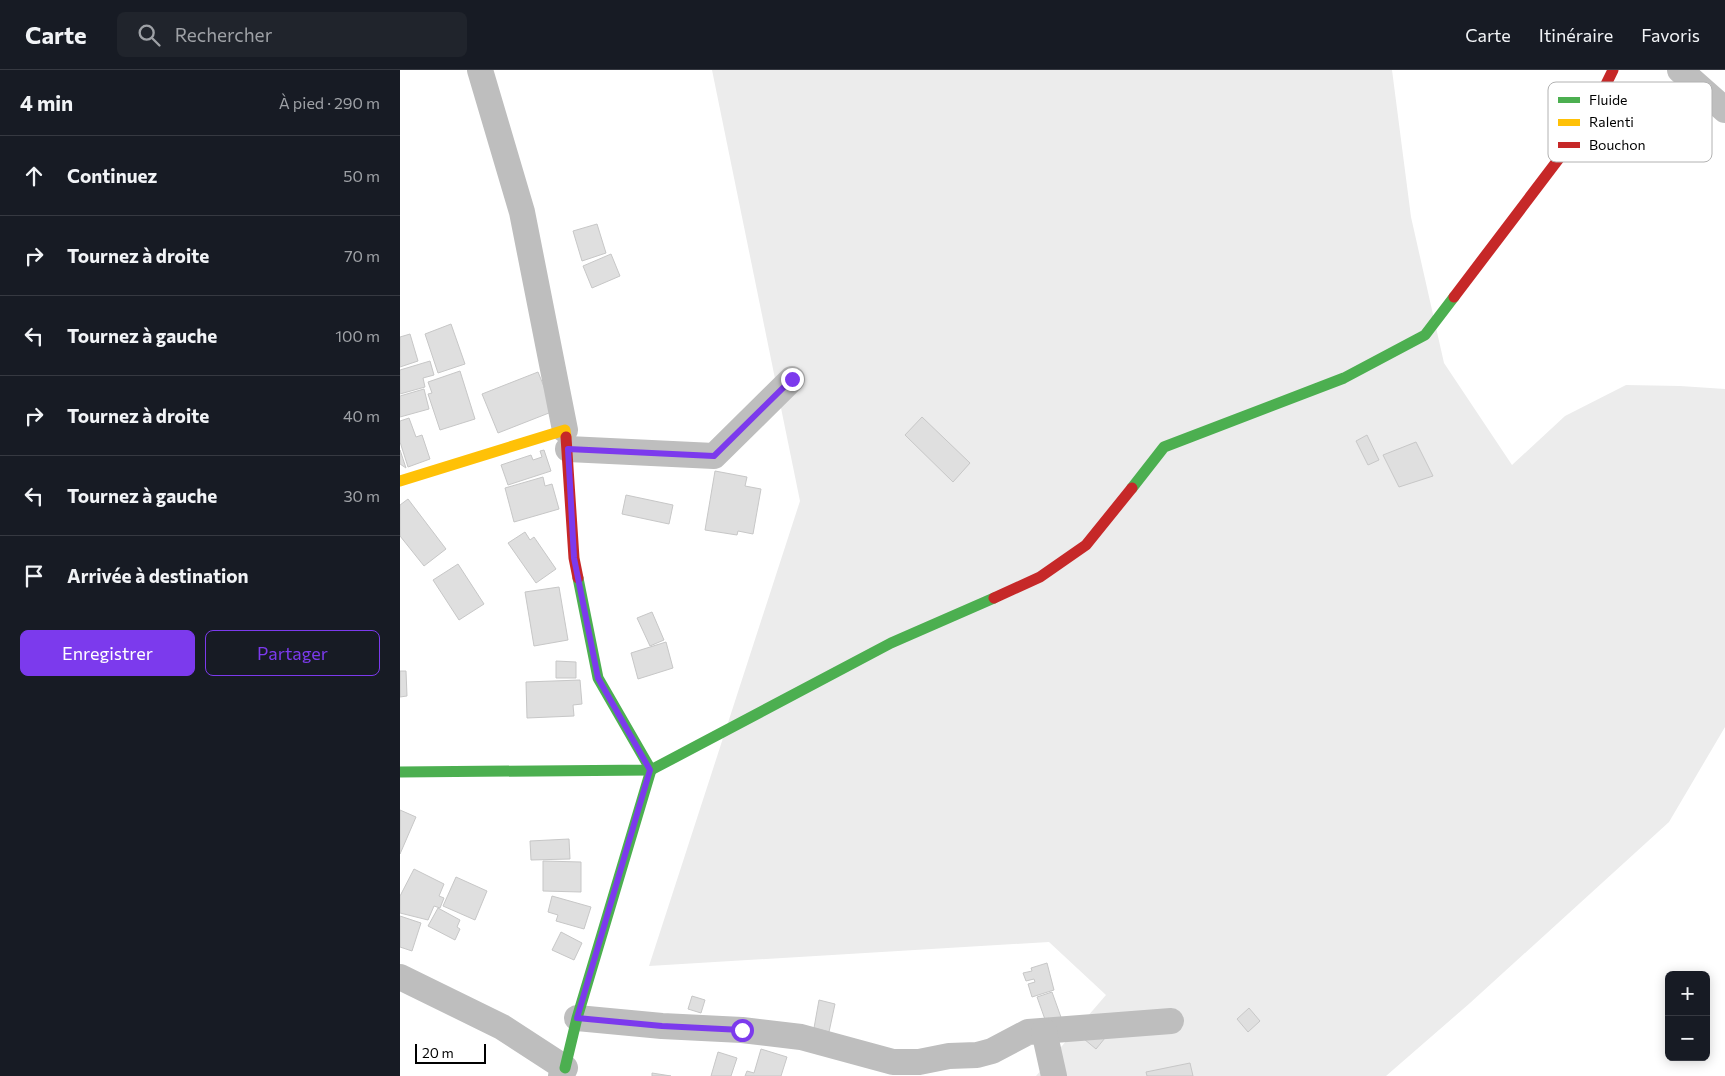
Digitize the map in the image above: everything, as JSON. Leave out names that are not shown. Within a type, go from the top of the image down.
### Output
[{"type":"street","points":[[400,977],[502,1027],[563,1072],[650,770],[598,678],[574,558],[566,440],[522,212],[480,70]]},
{"type":"street","points":[[1607,82],[1613,70]]},
{"type":"street","points":[[1680,70],[1694,82]]},
{"type":"street","points":[[1712,98],[1725,110]]},
{"type":"street","points":[[400,772],[650,770],[891,643],[1040,577],[1086,545],[1164,447],[1344,378],[1425,335],[1556,162]]},
{"type":"street","points":[[400,481],[566,440],[714,456],[792,379]]},
{"type":"street","points":[[577,1018],[662,1026],[742,1030],[801,1037],[893,1062],[919,1062],[949,1056],[977,1055],[992,1051],[1028,1032],[1171,1021]]},
{"type":"street","points":[[1044,1031],[1054,1076]]},
{"type":"shaded area","points":[[712,70],[1392,70],[1411,217],[1444,363],[1512,465],[1565,416],[1626,385],[1725,389],[1725,727],[1669,822],[1470,1003],[1386,1076],[1036,1076],[1106,995],[1049,942],[649,966],[800,501]]},
{"type":"building","points":[[597,224],[606,253],[582,261],[573,231]]},
{"type":"building","points":[[611,254],[620,276],[592,288],[583,266]]},
{"type":"building","points":[[451,324],[465,364],[438,373],[425,334]]},
{"type":"building","points":[[410,334],[418,361],[400,367],[400,337]]},
{"type":"building","points":[[430,361],[434,375],[423,378],[425,387],[400,394],[400,370]]},
{"type":"building","points":[[460,371],[475,419],[440,430],[428,394],[432,393],[428,382]]},
{"type":"building","points":[[538,372],[554,411],[498,433],[482,394]]},
{"type":"building","points":[[424,389],[429,409],[400,417],[400,396]]},
{"type":"building","points":[[922,417],[970,463],[953,482],[905,435]]},
{"type":"building","points":[[409,418],[416,437],[422,435],[430,459],[408,467],[400,442],[400,421]]},
{"type":"building","points":[[1367,435],[1379,460],[1368,465],[1356,441]]},
{"type":"building","points":[[1416,442],[1433,476],[1399,487],[1383,455]]},
{"type":"building","points":[[400,450],[406,468],[400,464]]},
{"type":"building","points":[[544,450],[551,471],[508,485],[501,465],[531,455],[533,460],[542,457],[540,451]]},
{"type":"building","points":[[715,471],[747,477],[745,486],[761,489],[753,534],[738,531],[737,535],[705,530]]},
{"type":"building","points":[[543,477],[545,486],[552,484],[559,509],[514,522],[505,488]]},
{"type":"building","points":[[626,495],[673,505],[669,524],[622,514]]},
{"type":"building","points":[[408,499],[446,549],[424,566],[400,536],[400,505]]},
{"type":"building","points":[[525,532],[530,540],[534,537],[556,569],[536,583],[508,543]]},
{"type":"building","points":[[458,564],[484,604],[459,620],[433,580]]},
{"type":"building","points":[[559,587],[568,640],[534,646],[525,592]]},
{"type":"building","points":[[652,612],[664,640],[650,646],[637,618]]},
{"type":"building","points":[[666,642],[673,668],[638,679],[631,653]]},
{"type":"building","points":[[556,661],[576,662],[576,678],[556,678]]},
{"type":"building","points":[[400,671],[406,671],[407,696],[400,697]]},
{"type":"building","points":[[580,680],[582,704],[573,705],[574,716],[527,718],[526,682]]},
{"type":"building","points":[[400,810],[416,817],[400,854]]},
{"type":"building","points":[[569,839],[570,859],[531,860],[530,841]]},
{"type":"building","points":[[543,861],[581,862],[581,892],[543,891]]},
{"type":"building","points":[[414,869],[444,884],[439,896],[444,898],[440,908],[434,906],[428,920],[400,913],[400,896]]},
{"type":"building","points":[[456,877],[487,891],[475,920],[443,906]]},
{"type":"building","points":[[552,896],[591,907],[584,929],[556,921],[558,915],[548,912]]},
{"type":"building","points":[[438,908],[460,920],[457,927],[460,929],[455,940],[428,926]]},
{"type":"building","points":[[400,916],[421,923],[412,951],[400,947]]},
{"type":"building","points":[[561,932],[582,943],[574,960],[552,950]]},
{"type":"building","points":[[1047,963],[1054,990],[1032,997],[1028,984],[1035,982],[1034,979],[1026,981],[1023,973],[1032,971],[1031,968]]},
{"type":"building","points":[[1052,992],[1062,1020],[1047,1025],[1037,997]]},
{"type":"building","points":[[692,996],[705,1000],[701,1013],[688,1009]]},
{"type":"building","points":[[819,1000],[835,1004],[829,1032],[814,1028]]},
{"type":"building","points":[[1249,1008],[1260,1021],[1248,1032],[1237,1019]]},
{"type":"building","points":[[1105,1038],[1096,1049],[1084,1039]]},
{"type":"building","points":[[761,1049],[787,1057],[781,1076],[745,1076],[747,1071],[754,1073]]},
{"type":"building","points":[[718,1052],[737,1058],[731,1076],[711,1076]]},
{"type":"building","points":[[1190,1063],[1193,1076],[1147,1076],[1146,1072]]},
{"type":"building","points":[[652,1073],[671,1076],[652,1076]]},
{"type":"traffic: fast","points":[[1132,488],[1164,447],[1344,378],[1425,335],[1454,297]]},
{"type":"traffic: fast","points":[[565,1068],[577,1018],[651,770],[598,678],[578,578]]},
{"type":"traffic: fast","points":[[400,772],[651,770],[891,643],[994,598]]},
{"type":"traffic: slow","points":[[400,481],[565,430],[566,437]]},
{"type":"traffic: jam","points":[[1607,82],[1613,70]]},
{"type":"traffic: jam","points":[[1454,297],[1556,162]]},
{"type":"traffic: jam","points":[[566,437],[574,558],[578,578]]},
{"type":"traffic: jam","points":[[994,598],[1040,577],[1086,545],[1132,488]]},
{"type":"route","points":[[742,1030],[662,1026],[577,1018],[650,770],[598,678],[574,558],[568,449],[714,456],[792,379]]}]
